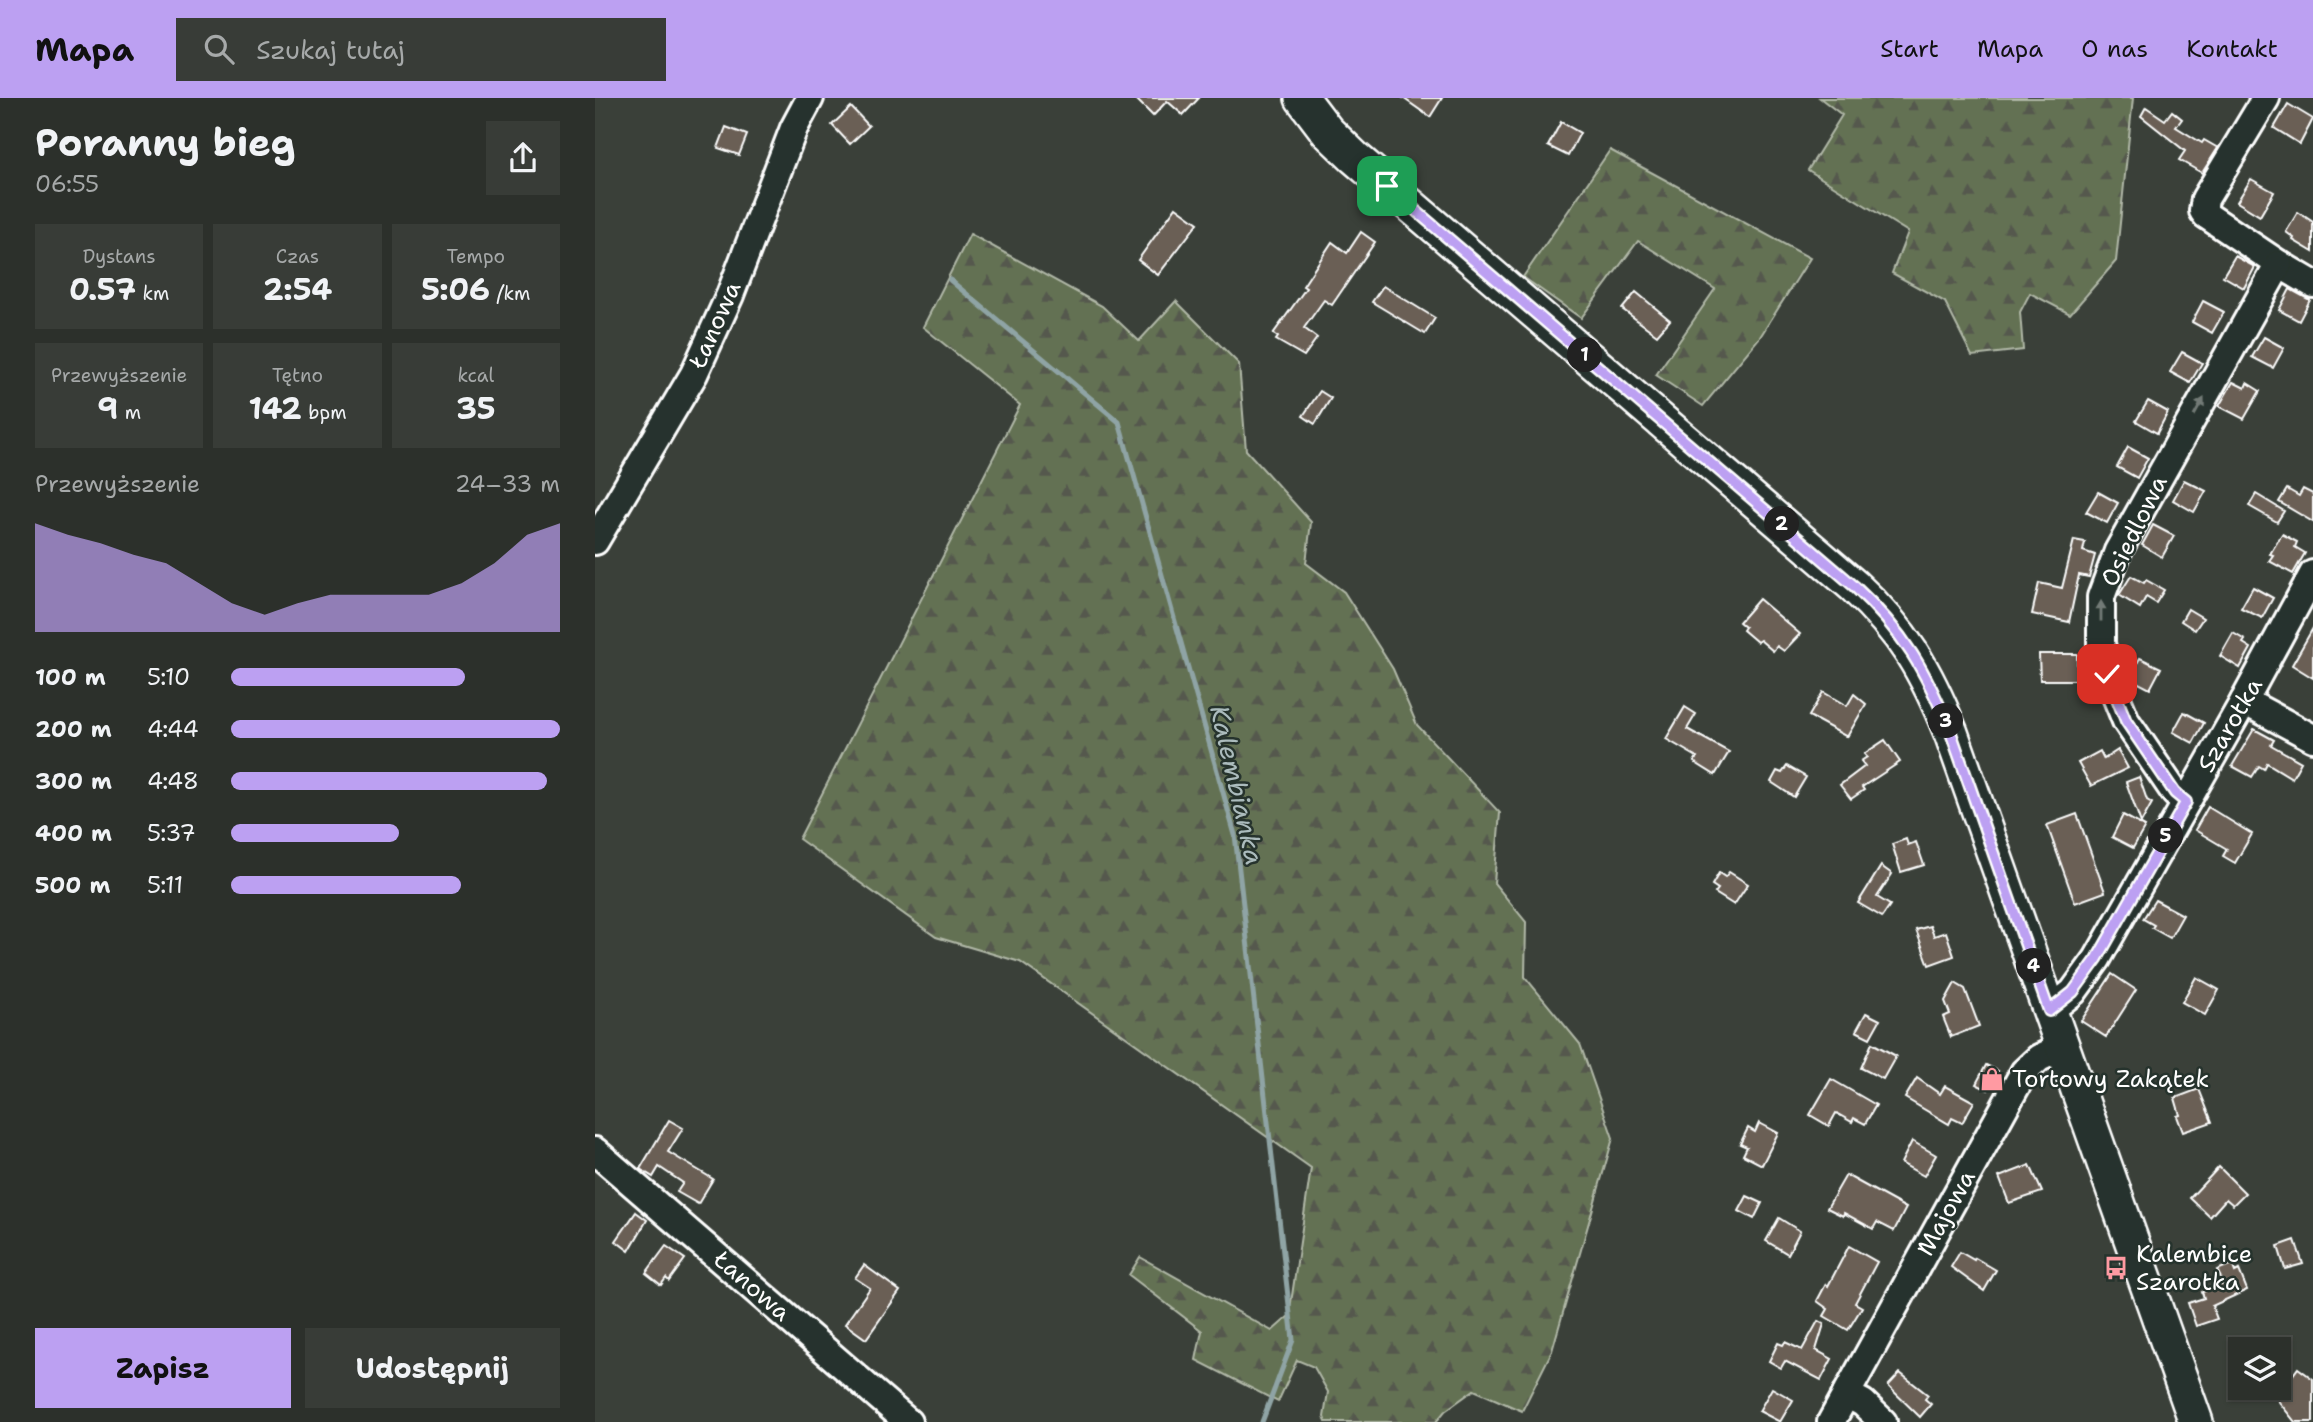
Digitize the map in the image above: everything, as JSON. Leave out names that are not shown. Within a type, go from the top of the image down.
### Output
[{"type":"main road","points":[[1302,98],[1327,131],[1354,158],[1854,586],[1897,630],[1929,680],[1951,733],[2196,1422]]},
{"type":"street","name":"Łanowa","points":[[595,541],[694,374],[730,295],[794,128],[810,98]]},
{"type":"street","points":[[2266,98],[2202,206],[2206,215],[2313,284]]},
{"type":"street","name":"Osiedlowa","points":[[2186,802],[2175,793],[2126,721],[2107,674],[2101,643],[2101,597],[2118,551],[2279,264]]},
{"type":"street","name":"Szarotka","points":[[2049,1011],[2073,992],[2097,959],[2244,701],[2305,606],[2313,574]]},
{"type":"street","points":[[2244,701],[2313,738]]},
{"type":"street","name":"Majowa","points":[[1831,1422],[2024,1072],[2039,1058],[2062,1047]]},
{"type":"street","name":"Łanowa","points":[[595,1151],[908,1422]]},
{"type":"street","points":[[1846,1394],[1863,1403],[1884,1422]]},
{"type":"green space","points":[[1820,98],[2133,98],[2116,261],[2070,314],[2030,293],[2020,312],[2023,350],[1972,356],[1945,302],[1892,273],[1908,232],[1808,170],[1842,115]]},
{"type":"green space","points":[[1610,150],[1810,258],[1760,337],[1703,406],[1656,375],[1715,289],[1638,241],[1581,318],[1523,277]]},
{"type":"green space","points":[[970,234],[1102,306],[1139,341],[1176,301],[1239,364],[1246,450],[1311,522],[1306,563],[1344,592],[1393,669],[1417,725],[1500,813],[1494,883],[1526,922],[1525,977],[1580,1044],[1613,1138],[1552,1351],[1522,1411],[1474,1390],[1445,1411],[1436,1422],[1326,1422],[1324,1417],[1328,1392],[1314,1367],[1297,1360],[1278,1402],[1196,1360],[1202,1331],[1129,1275],[1140,1257],[1272,1331],[1289,1316],[1311,1168],[1020,962],[936,937],[799,839],[1020,405],[923,327]]},
{"type":"building","points":[[1135,98],[1199,98],[1183,115],[1167,101],[1153,116]]},
{"type":"building","points":[[1403,98],[1442,98],[1430,117]]},
{"type":"building","points":[[2288,104],[2313,119],[2300,144],[2274,128]]},
{"type":"building","points":[[851,107],[869,126],[850,144],[832,125]]},
{"type":"building","points":[[2146,107],[2165,120],[2172,111],[2182,119],[2176,127],[2202,143],[2204,140],[2218,148],[2202,173],[2179,160],[2185,151],[2141,116]]},
{"type":"building","points":[[1561,122],[1580,133],[1568,156],[1548,146]]},
{"type":"building","points":[[726,127],[747,135],[739,155],[718,148]]},
{"type":"building","points":[[2251,179],[2274,192],[2260,216],[2237,202]]},
{"type":"building","points":[[1176,207],[1198,223],[1158,275],[1138,260]]},
{"type":"building","points":[[2298,212],[2313,222],[2313,252],[2293,240],[2286,232]]},
{"type":"building","points":[[1361,232],[1375,242],[1332,305],[1324,300],[1304,328],[1317,338],[1304,356],[1276,340],[1278,337],[1273,334],[1306,288],[1303,286],[1332,242],[1347,253]]},
{"type":"building","points":[[2235,256],[2255,267],[2244,288],[2223,276]]},
{"type":"building","points":[[1383,286],[1435,318],[1425,334],[1372,302]]},
{"type":"building","points":[[2290,289],[2310,300],[2299,321],[2279,310]]},
{"type":"building","points":[[1636,292],[1670,320],[1657,335],[1622,309]]},
{"type":"building","points":[[2203,301],[2224,312],[2212,333],[2192,322]]},
{"type":"building","points":[[2264,337],[2284,348],[2273,368],[2252,357]]},
{"type":"building","points":[[2182,352],[2202,363],[2190,383],[2170,372]]},
{"type":"building","points":[[2233,382],[2245,388],[2247,383],[2260,391],[2244,419],[2219,406]]},
{"type":"building","points":[[1320,391],[1331,398],[1315,424],[1303,416]]},
{"type":"building","points":[[2148,401],[2168,412],[2157,433],[2136,421]]},
{"type":"building","points":[[2128,447],[2148,458],[2137,478],[2117,467]]},
{"type":"building","points":[[2184,480],[2206,491],[2194,512],[2173,500]]},
{"type":"building","points":[[2287,489],[2299,496],[2303,489],[2313,494],[2313,522],[2279,502]]},
{"type":"building","points":[[2098,492],[2118,503],[2107,523],[2086,512]]},
{"type":"building","points":[[2256,494],[2284,511],[2277,522],[2249,506]]},
{"type":"building","points":[[2153,525],[2174,536],[2162,557],[2142,545]]},
{"type":"building","points":[[2282,534],[2297,542],[2295,547],[2305,553],[2293,574],[2269,561],[2273,555],[2270,554]]},
{"type":"building","points":[[2074,540],[2085,542],[2083,551],[2095,555],[2089,577],[2079,575],[2069,622],[2032,614],[2039,583],[2062,588]]},
{"type":"building","points":[[2131,576],[2144,583],[2146,580],[2164,590],[2156,603],[2146,597],[2140,608],[2119,595]]},
{"type":"building","points":[[2253,587],[2273,598],[2262,618],[2241,608]]},
{"type":"building","points":[[1759,599],[1800,634],[1784,651],[1777,646],[1773,651],[1760,640],[1757,642],[1743,630],[1745,627],[1739,622]]},
{"type":"building","points":[[2188,609],[2203,618],[2195,630],[2181,621]]},
{"type":"building","points":[[2313,628],[2313,678],[2292,665]]},
{"type":"building","points":[[2233,633],[2245,640],[2243,643],[2251,648],[2240,668],[2220,656]]},
{"type":"building","points":[[2039,654],[2077,654],[2077,680],[2040,680]]},
{"type":"building","points":[[2140,658],[2161,668],[2150,689],[2129,678]]},
{"type":"building","points":[[1823,692],[1847,706],[1854,694],[1866,704],[1847,737],[1809,716]]},
{"type":"building","points":[[1685,707],[1696,714],[1687,729],[1729,752],[1715,775],[1694,762],[1697,757],[1666,739]]},
{"type":"building","points":[[2184,712],[2204,723],[2193,743],[2173,732]]},
{"type":"building","points":[[2254,729],[2274,740],[2271,745],[2301,762],[2292,778],[2267,763],[2264,769],[2259,766],[2252,777],[2232,766]]},
{"type":"building","points":[[1885,740],[1900,762],[1862,787],[1864,790],[1851,799],[1840,785],[1865,766],[1861,761],[1867,757],[1864,754]]},
{"type":"building","points":[[2118,750],[2128,768],[2091,786],[2078,763],[2100,751],[2104,759]]},
{"type":"building","points":[[1787,766],[1806,777],[1794,797],[1771,782],[1777,771],[1782,773]]},
{"type":"building","points":[[2139,777],[2147,800],[2152,803],[2141,823],[2126,782]]},
{"type":"building","points":[[2208,807],[2252,834],[2235,863],[2223,856],[2227,849],[2195,830]]},
{"type":"building","points":[[2077,814],[2105,892],[2075,903],[2047,825]]},
{"type":"building","points":[[2123,815],[2145,827],[2133,848],[2112,837]]},
{"type":"building","points":[[1906,839],[1908,845],[1916,842],[1924,865],[1901,872],[1892,844]]},
{"type":"building","points":[[1881,866],[1892,874],[1877,897],[1890,905],[1882,917],[1858,903]]},
{"type":"building","points":[[1729,872],[1748,884],[1734,905],[1715,893],[1718,889],[1712,885],[1719,873],[1725,877]]},
{"type":"building","points":[[2155,900],[2183,915],[2170,938],[2152,928],[2154,925],[2143,919]]},
{"type":"building","points":[[1930,926],[1934,936],[1946,932],[1954,956],[1929,965],[1916,930]]},
{"type":"building","points":[[2112,974],[2136,990],[2106,1037],[2081,1021]]},
{"type":"building","points":[[2196,977],[2219,990],[2205,1015],[2182,1002]]},
{"type":"building","points":[[1955,983],[1965,989],[1979,1026],[1951,1037],[1943,1017],[1950,1014],[1945,1001]]},
{"type":"building","points":[[1866,1013],[1880,1020],[1870,1038],[1856,1031]]},
{"type":"building","points":[[1872,1043],[1896,1056],[1883,1079],[1861,1068]]},
{"type":"building","points":[[1986,1065],[1998,1071],[1988,1090],[1976,1084]]},
{"type":"building","points":[[1917,1078],[1940,1094],[1945,1086],[1974,1102],[1962,1123],[1952,1118],[1949,1124],[1905,1098]]},
{"type":"building","points":[[1831,1079],[1876,1105],[1865,1124],[1854,1118],[1852,1122],[1836,1113],[1829,1126],[1810,1115]]},
{"type":"building","points":[[2199,1089],[2212,1122],[2183,1132],[2177,1116],[2180,1115],[2175,1098]]},
{"type":"building","points":[[669,1120],[683,1128],[668,1152],[713,1179],[698,1204],[677,1192],[683,1183],[659,1167],[653,1177],[640,1169]]},
{"type":"building","points":[[1759,1123],[1778,1133],[1762,1165],[1743,1155],[1747,1147],[1740,1144],[1748,1128],[1755,1132]]},
{"type":"building","points":[[1912,1141],[1936,1155],[1924,1176],[1901,1163]]},
{"type":"building","points":[[2030,1165],[2042,1192],[2009,1203],[1999,1177]]},
{"type":"building","points":[[2219,1167],[2245,1193],[2233,1205],[2226,1199],[2210,1217],[2190,1198]]},
{"type":"building","points":[[1846,1175],[1906,1208],[1894,1231],[1877,1222],[1873,1229],[1844,1213],[1843,1216],[1827,1208]]},
{"type":"building","points":[[1747,1196],[1762,1203],[1754,1219],[1739,1211]]},
{"type":"building","points":[[636,1212],[647,1220],[629,1251],[616,1241]]},
{"type":"building","points":[[1779,1218],[1800,1231],[1788,1254],[1766,1241]]},
{"type":"building","points":[[2295,1240],[2303,1264],[2285,1269],[2278,1246]]},
{"type":"building","points":[[666,1246],[685,1259],[669,1281],[666,1278],[661,1285],[646,1273]]},
{"type":"building","points":[[1849,1246],[1877,1262],[1855,1303],[1862,1307],[1848,1330],[1824,1316],[1828,1309],[1817,1301]]},
{"type":"building","points":[[1960,1252],[1996,1270],[1984,1291],[1951,1267]]},
{"type":"building","points":[[2232,1264],[2235,1272],[2239,1270],[2247,1290],[2212,1306],[2217,1319],[2196,1326],[2188,1303],[2204,1298],[2202,1292],[2224,1284],[2217,1270]]},
{"type":"building","points":[[864,1265],[900,1291],[866,1339],[845,1324],[870,1288],[855,1278]]},
{"type":"building","points":[[1818,1321],[1824,1324],[1816,1350],[1832,1359],[1821,1380],[1785,1361],[1781,1368],[1769,1361],[1778,1343],[1783,1345],[1785,1342],[1802,1350]]},
{"type":"building","points":[[2298,1368],[2313,1379],[2313,1422],[2295,1422],[2278,1400],[2291,1400],[2291,1377]]},
{"type":"building","points":[[1900,1373],[1928,1395],[1925,1399],[1931,1404],[1920,1417],[1888,1386]]},
{"type":"building","points":[[1772,1388],[1793,1400],[1780,1422],[1759,1411]]},
{"type":"waterway","name":"Kalembianka","points":[[950,280],[1119,422],[1235,835],[1293,1340],[1262,1422]]},
{"type":"place","name":"Tortowy Zakątek","points":[[1992,1079]]},
{"type":"place","name":"Kalembice Szarotka","points":[[2116,1268]]},
{"type":"route","points":[[1387,186],[1854,586],[1897,630],[1914,653],[1933,688],[1951,733],[2049,1011],[2073,992],[2097,959],[2186,802],[2175,793],[2126,721],[2107,674]]}]
